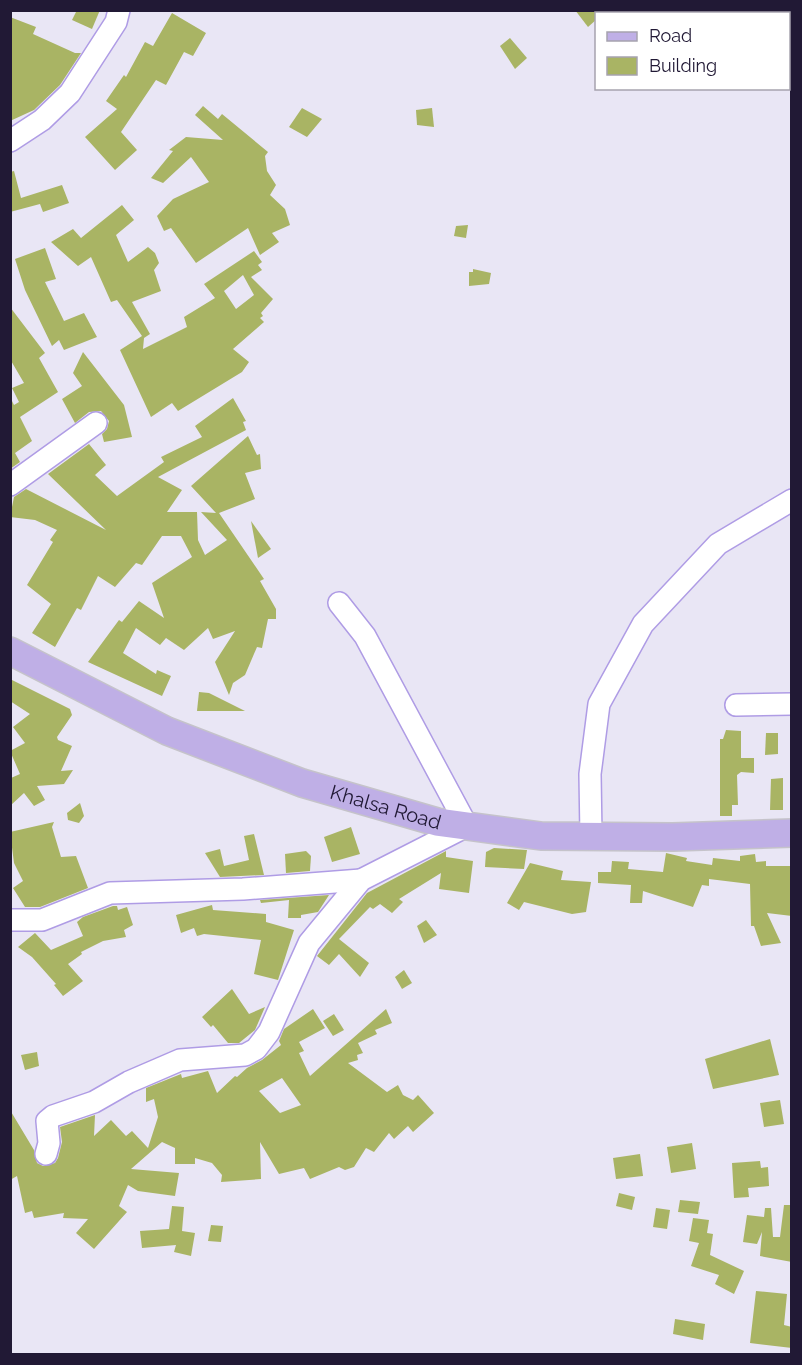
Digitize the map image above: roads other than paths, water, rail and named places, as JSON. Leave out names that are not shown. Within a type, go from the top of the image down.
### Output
[{"type":"main road","name":"Khalsa Road","points":[[10,651],[167,731],[302,783],[437,822],[541,836],[673,837],[792,833]]},
{"type":"street","points":[[10,141],[42,120],[70,93],[116,22],[120,10]]},
{"type":"street","points":[[10,485],[96,423]]},
{"type":"street","points":[[591,836],[590,774],[599,704],[643,624],[718,544],[788,510]]},
{"type":"street","points":[[10,920],[42,920],[110,893],[243,889],[361,880],[467,826],[365,636],[339,603]]},
{"type":"street","points":[[736,705],[792,704]]},
{"type":"street","points":[[46,1154],[49,1143],[47,1122],[53,1116],[94,1102],[129,1082],[180,1060],[245,1055],[256,1049],[269,1032],[309,943],[361,880]]}]
